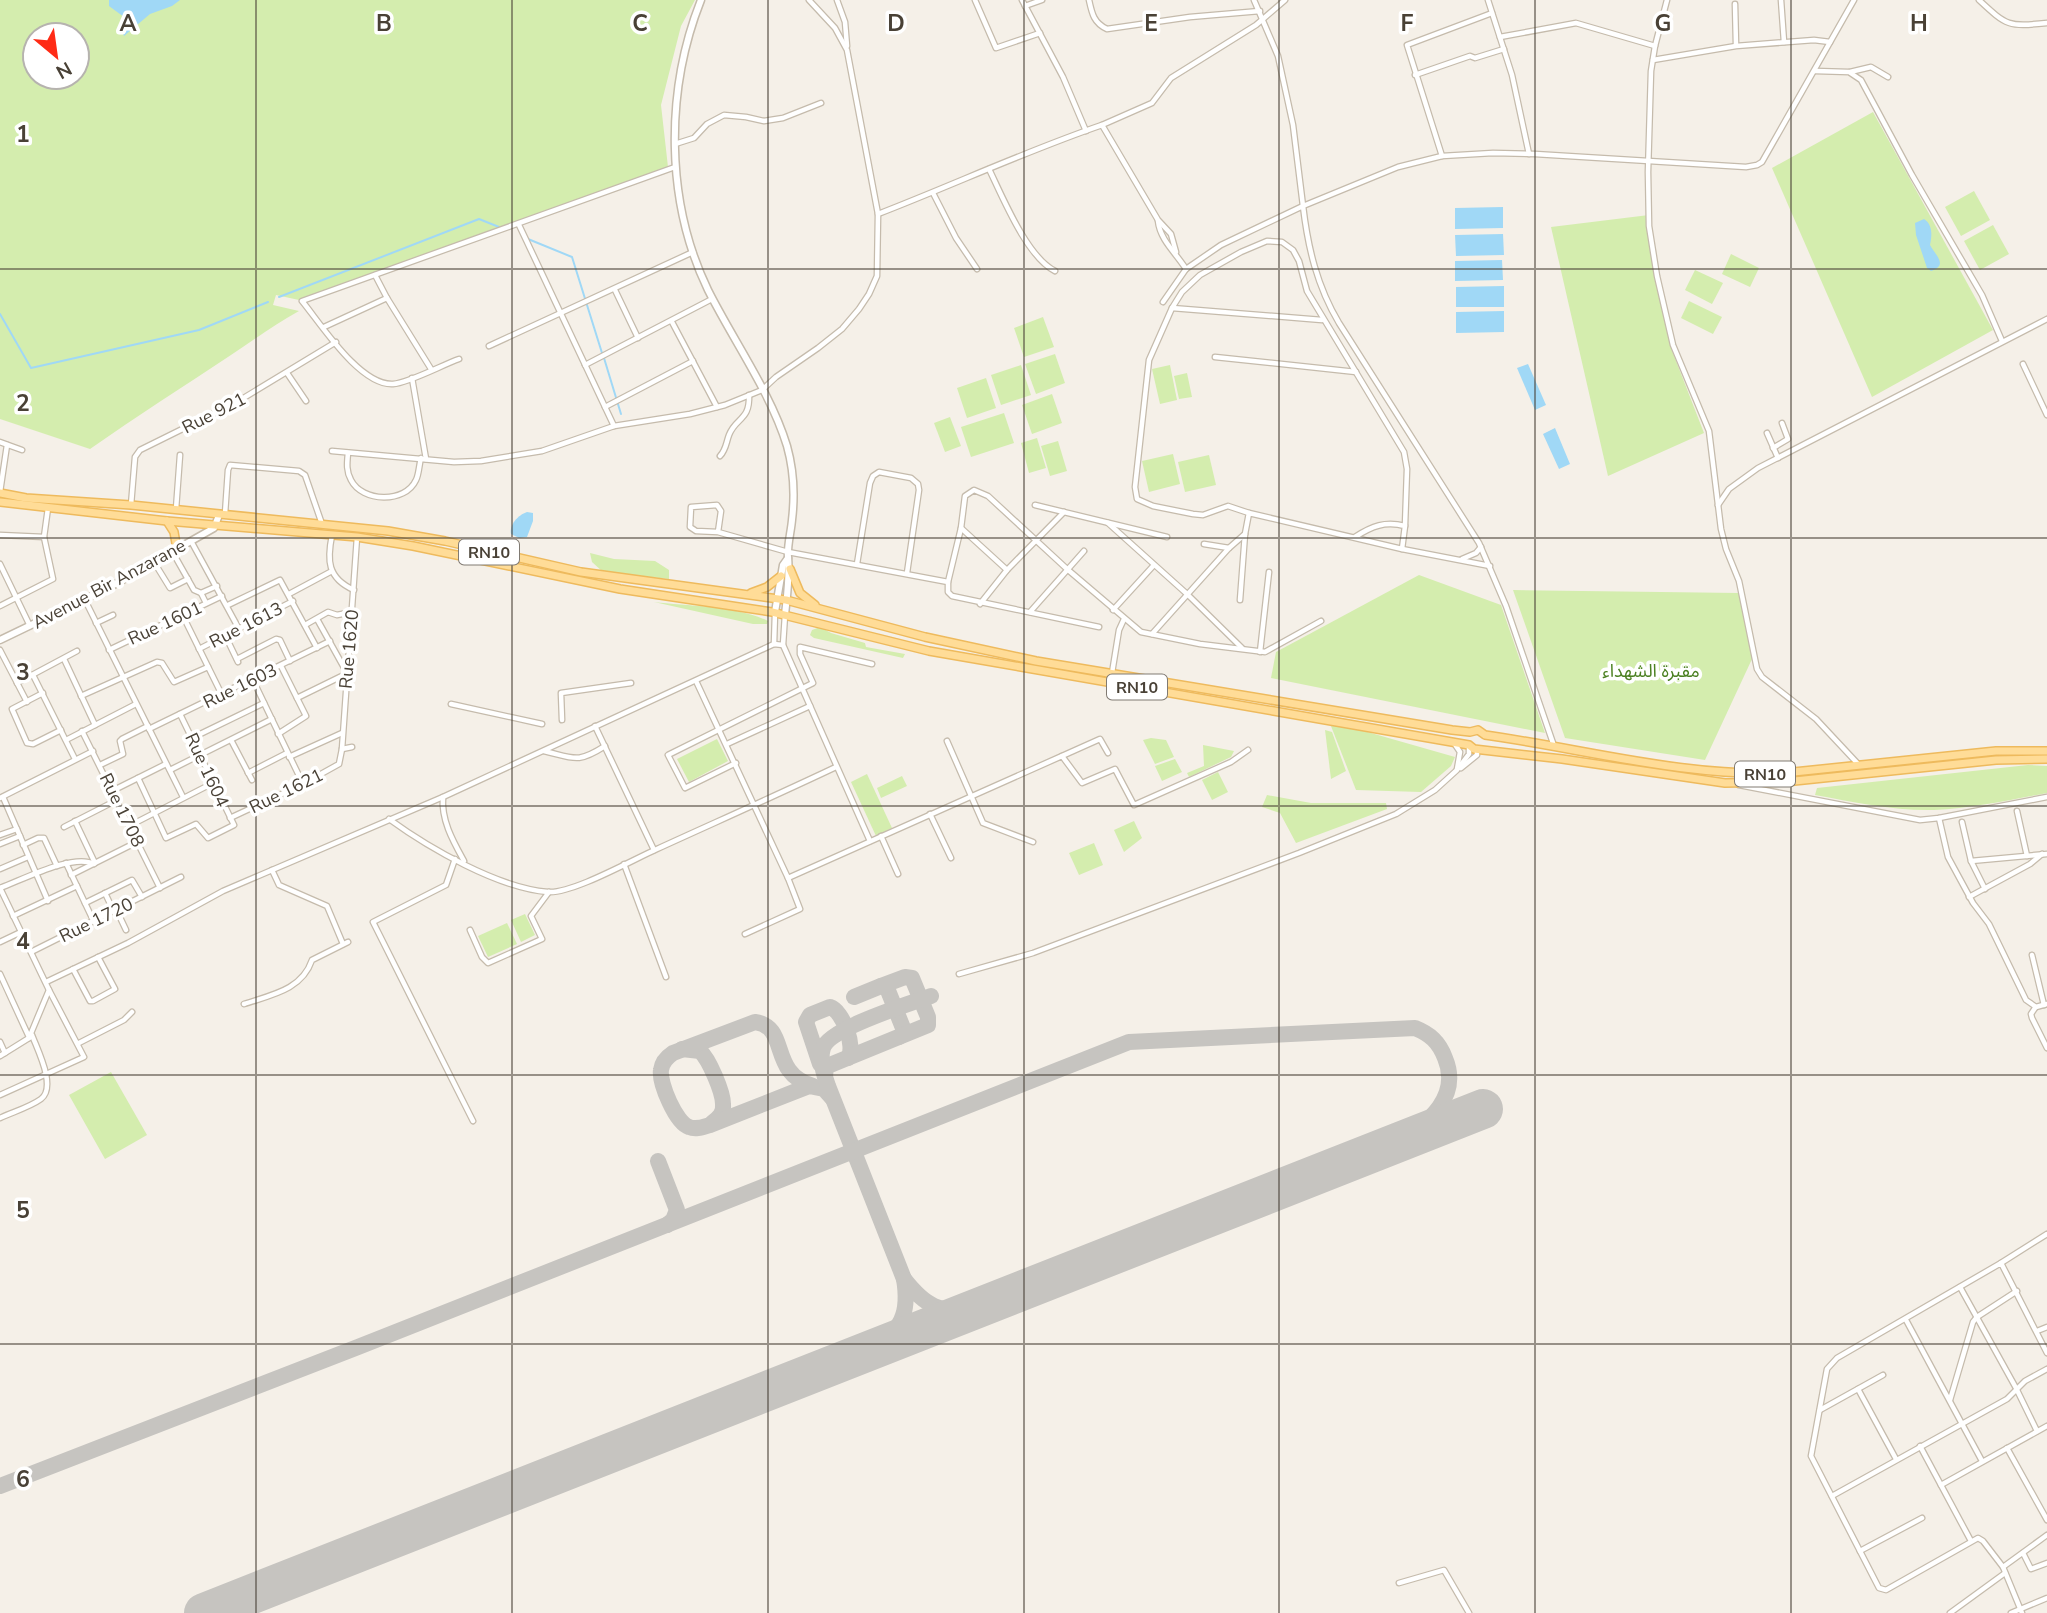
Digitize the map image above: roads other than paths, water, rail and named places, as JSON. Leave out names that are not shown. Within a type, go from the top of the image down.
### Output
[{"type":"main road","name":"RN10","points":[[0,493],[26,498],[131,505],[388,531],[581,572],[777,598],[925,637],[1036,661],[1470,732],[1478,730],[1485,735],[1701,771],[1749,774],[1996,751],[2047,751]]},
{"type":"main road","name":"RN10","points":[[0,502],[167,521],[386,541],[620,589],[775,612],[929,651],[1474,747],[1725,783],[1785,782],[1996,760],[2047,759]]},
{"type":"main road","points":[[167,521],[174,532],[175,550]]},
{"type":"main road","points":[[386,541],[388,531]]},
{"type":"main road","points":[[790,569],[800,593],[818,608]]},
{"type":"main road","points":[[750,593],[767,587],[780,576]]},
{"type":"main road","points":[[1470,732],[1467,736],[1474,747],[1486,740],[1485,735]]},
{"type":"street","points":[[701,0],[692,22],[682,67],[676,117],[675,167],[682,213],[693,252],[713,299],[782,433],[791,464],[794,497],[783,645],[870,841]]},
{"type":"street","points":[[808,0],[835,28],[847,50]]},
{"type":"street","points":[[332,451],[454,462],[481,461],[559,447],[614,426],[690,414],[762,390],[842,329],[869,294],[877,276],[879,243],[878,214],[847,50],[845,22],[837,0]]},
{"type":"street","points":[[975,0],[996,48],[1040,33]]},
{"type":"street","points":[[1022,0],[1086,131]]},
{"type":"street","points":[[1025,6],[1042,0]]},
{"type":"street","points":[[1089,0],[1093,17],[1098,25],[1107,29],[1189,17],[1259,11]]},
{"type":"street","points":[[1254,0],[1278,56],[1293,125],[1314,269],[1327,303],[1481,547],[1538,694],[1555,747]]},
{"type":"street","points":[[878,214],[1152,103],[1171,78],[1263,20],[1285,0]]},
{"type":"street","points":[[1488,0],[1504,49],[1529,154]]},
{"type":"street","points":[[1667,0],[1653,60],[1649,226],[1672,345],[1709,431],[1726,549],[1739,581],[1757,669],[1762,677],[1816,719],[1860,765]]},
{"type":"street","points":[[1780,0],[1784,42]]},
{"type":"street","points":[[1163,302],[1186,269],[1221,246],[1303,206],[1398,167],[1442,156],[1529,154],[1649,159],[1746,167],[1757,165],[1762,162],[1854,0]]},
{"type":"street","points":[[1979,0],[2003,22],[2020,26],[2047,23]]},
{"type":"street","points":[[1735,4],[1737,46]]},
{"type":"street","points":[[1442,156],[1407,48],[1409,43],[1492,13]]},
{"type":"street","points":[[1500,37],[1576,23],[1655,46]]},
{"type":"street","points":[[1653,60],[1737,46],[1814,40],[1830,42]]},
{"type":"street","points":[[1415,75],[1470,56],[1475,58],[1504,49]]},
{"type":"street","points":[[1815,71],[1849,72],[1871,67],[1888,77]]},
{"type":"street","points":[[1849,72],[1861,80],[1982,296],[2002,341]]},
{"type":"street","points":[[675,144],[694,138],[707,124],[724,115],[764,121],[783,118],[821,103]]},
{"type":"street","points":[[1102,125],[1158,220],[1166,244],[1176,252],[1186,269]]},
{"type":"street","points":[[459,359],[393,384],[381,383],[360,370],[302,301],[675,167]]},
{"type":"street","points":[[989,169],[1025,239],[1039,260],[1055,271]]},
{"type":"street","points":[[933,193],[956,238],[976,269]]},
{"type":"street","points":[[519,225],[614,426]]},
{"type":"street","points":[[1402,549],[1407,469],[1404,452],[1307,291],[1299,261],[1293,250],[1282,242],[1267,241],[1200,275],[1182,292],[1172,308],[1149,360],[1135,494],[1141,502],[1203,515],[1228,506],[1402,549],[1490,566]]},
{"type":"street","points":[[489,346],[693,252]]},
{"type":"street","points":[[375,275],[431,369]]},
{"type":"street","points":[[615,290],[638,338]]},
{"type":"street","points":[[324,327],[387,298]]},
{"type":"street","points":[[585,365],[713,299]]},
{"type":"street","points":[[1172,308],[1323,320]]},
{"type":"street","points":[[1718,505],[1738,482],[1778,458],[2047,319]]},
{"type":"street","points":[[672,321],[717,407]]},
{"type":"street","name":"Rue 921","points":[[131,505],[135,457],[140,450],[222,410],[336,342]]},
{"type":"street","points":[[1215,357],[1357,372]]},
{"type":"street","points":[[605,407],[693,361]]},
{"type":"street","points":[[2023,364],[2047,415]]},
{"type":"street","points":[[287,373],[306,401]]},
{"type":"street","points":[[348,453],[346,469],[359,490],[389,497],[410,488],[416,480],[423,458],[412,378]]},
{"type":"street","points":[[720,456],[730,433],[745,417],[749,408],[749,395]]},
{"type":"street","points":[[1773,448],[1788,439],[1782,423]]},
{"type":"street","points":[[1767,433],[1778,458]]},
{"type":"street","points":[[0,442],[22,450]]},
{"type":"street","points":[[0,493],[7,444]]},
{"type":"street","points":[[176,510],[180,455]]},
{"type":"street","points":[[216,525],[222,515],[229,466],[302,472],[322,524]]},
{"type":"street","points":[[857,564],[870,484],[873,476],[879,472],[915,480],[919,490],[907,573]]},
{"type":"street","points":[[1099,627],[952,596],[948,592],[948,582],[961,528],[965,496],[974,490],[988,496],[1113,610],[1141,632],[1260,652],[1270,651],[1321,621]]},
{"type":"street","points":[[718,532],[720,511],[717,505],[691,507],[689,523],[692,529],[718,532],[788,555],[857,564],[948,582]]},
{"type":"street","points":[[1035,505],[1167,537]]},
{"type":"street","points":[[0,606],[50,582],[53,578],[44,537],[48,508]]},
{"type":"street","points":[[980,604],[1007,570],[1064,512]]},
{"type":"street","points":[[1240,600],[1249,513]]},
{"type":"street","points":[[1108,523],[1243,649]]},
{"type":"street","points":[[1354,538],[1370,528],[1386,523],[1405,526]]},
{"type":"street","name":"Avenue Bir Anzarane","points":[[0,640],[85,600],[216,525]]},
{"type":"street","points":[[961,528],[1007,570]]},
{"type":"street","points":[[1151,635],[1229,548],[1245,534]]},
{"type":"street","points":[[0,535],[44,537]]},
{"type":"street","points":[[332,535],[328,563],[343,584],[354,590]]},
{"type":"street","name":"Rue 1620","points":[[340,761],[358,537]]},
{"type":"street","points":[[191,541],[239,629]]},
{"type":"street","points":[[1204,544],[1229,548]]},
{"type":"street","points":[[1460,560],[1476,553],[1481,547]]},
{"type":"street","points":[[175,550],[194,590],[201,593],[206,603]]},
{"type":"street","points":[[1029,613],[1084,551]]},
{"type":"street","points":[[774,644],[780,576],[788,555]]},
{"type":"street","points":[[154,562],[170,588],[188,579]]},
{"type":"street","points":[[0,564],[30,626]]},
{"type":"street","points":[[1113,610],[1154,565]]},
{"type":"street","points":[[289,594],[332,571]]},
{"type":"street","points":[[1260,652],[1269,572]]},
{"type":"street","points":[[228,605],[279,580],[282,581],[317,648]]},
{"type":"street","points":[[201,593],[217,586]]},
{"type":"street","name":"Rue 1601","points":[[108,650],[222,596]]},
{"type":"street","points":[[85,600],[183,797]]},
{"type":"street","name":"Rue 1613","points":[[199,649],[293,601]]},
{"type":"street","points":[[305,625],[328,612],[335,615],[352,612]]},
{"type":"street","points":[[182,614],[222,695]]},
{"type":"street","points":[[96,623],[113,615]]},
{"type":"street","points":[[1112,674],[1119,630],[1124,619]]},
{"type":"street","points":[[297,698],[347,674],[317,620]]},
{"type":"street","points":[[225,635],[237,660],[276,639],[280,640],[290,661]]},
{"type":"street","name":"Rue 1603","points":[[100,765],[124,752],[120,743],[122,739],[222,695],[330,641]]},
{"type":"street","points":[[46,982],[128,943],[223,891],[443,797],[774,644],[783,645]]},
{"type":"street","points":[[736,763],[685,788],[668,755],[813,683],[800,648],[872,664]]},
{"type":"street","points":[[0,650],[27,702]]},
{"type":"street","points":[[17,683],[77,651]]},
{"type":"street","points":[[64,659],[95,725]]},
{"type":"street","points":[[81,696],[160,661],[174,682],[208,667]]},
{"type":"street","points":[[278,734],[306,718],[281,666]]},
{"type":"street","points":[[33,675],[75,759]]},
{"type":"street","points":[[253,680],[303,784]]},
{"type":"street","points":[[696,681],[755,804],[800,909],[745,934]]},
{"type":"street","points":[[562,720],[561,693],[631,682]]},
{"type":"street","points":[[43,693],[12,711],[27,743],[33,744],[61,730]]},
{"type":"street","points":[[192,738],[264,703]]},
{"type":"street","points":[[66,740],[136,704]]},
{"type":"street","points":[[451,704],[542,724]]},
{"type":"street","points":[[727,744],[810,706]]},
{"type":"street","name":"Rue 1604","points":[[154,812],[166,838],[196,824],[208,838],[234,825],[180,714]]},
{"type":"street","points":[[170,770],[272,719]]},
{"type":"street","points":[[595,726],[654,850]]},
{"type":"street","name":"Rue 1708","points":[[82,731],[160,888]]},
{"type":"street","points":[[248,772],[342,733]]},
{"type":"street","points":[[788,878],[1100,739],[1108,753]]},
{"type":"street","points":[[231,740],[252,780]]},
{"type":"street","points":[[947,741],[983,823],[1033,842]]},
{"type":"street","points":[[1454,743],[1460,752],[1457,770]]},
{"type":"street","points":[[544,751],[577,759],[586,758],[605,746]]},
{"type":"street","points":[[342,748],[352,747]]},
{"type":"street","points":[[959,974],[1033,953],[1396,814],[1435,790],[1457,770],[1474,747]]},
{"type":"street","points":[[1062,756],[1082,783],[1115,769],[1134,805],[1231,762],[1248,750]]},
{"type":"street","points":[[48,901],[2,798],[93,751]]},
{"type":"street","name":"Rue 1621","points":[[230,818],[334,768],[340,761]]},
{"type":"street","points":[[112,791],[166,764]]},
{"type":"street","points":[[389,819],[420,841],[496,878],[549,892],[570,888],[836,767]]},
{"type":"street","points":[[138,778],[154,812]]},
{"type":"street","points":[[129,826],[213,783]]},
{"type":"street","points":[[1725,783],[1920,820],[2047,797]]},
{"type":"street","points":[[443,797],[452,840],[466,863]]},
{"type":"street","points":[[64,827],[117,800]]},
{"type":"street","points":[[2017,811],[2027,856]]},
{"type":"street","points":[[930,814],[951,858]]},
{"type":"street","points":[[1939,818],[1948,857],[1969,897],[1989,924],[2028,1004],[2036,1007],[2046,1005],[2032,955]]},
{"type":"street","points":[[75,821],[94,863]]},
{"type":"street","points":[[1962,822],[1971,861],[1985,889]]},
{"type":"street","points":[[0,835],[17,830]]},
{"type":"street","points":[[0,844],[20,836]]},
{"type":"street","points":[[881,836],[898,874]]},
{"type":"street","points":[[23,845],[44,838],[57,866]]},
{"type":"street","points":[[71,874],[137,842]]},
{"type":"street","points":[[1969,897],[2031,864],[2044,854]]},
{"type":"street","points":[[1971,861],[2044,854]]},
{"type":"street","points":[[0,869],[28,857]]},
{"type":"street","points":[[456,859],[446,885],[373,922],[473,1121]]},
{"type":"street","points":[[0,1095],[83,1059],[85,1055],[0,888],[66,863],[86,860],[94,863]]},
{"type":"street","points":[[66,863],[94,922]]},
{"type":"street","points":[[624,864],[666,977]]},
{"type":"street","points":[[244,1004],[291,988],[309,970],[312,960],[345,943],[327,906],[279,885],[272,870]]},
{"type":"street","name":"Rue 1720","points":[[31,952],[181,877]]},
{"type":"street","points":[[85,903],[132,880],[142,898]]},
{"type":"street","points":[[13,916],[77,886]]},
{"type":"street","points":[[470,930],[482,957],[488,963],[542,939],[531,916],[549,892]]},
{"type":"street","points":[[105,893],[127,930]]},
{"type":"street","points":[[0,942],[21,932]]},
{"type":"street","points":[[73,969],[90,1001],[93,1001],[115,989],[98,957]]},
{"type":"street","points":[[0,974],[47,1074],[45,1096],[0,1118]]},
{"type":"street","points":[[0,989],[6,986]]},
{"type":"street","points":[[0,1042],[3,1054],[30,1036],[50,990]]},
{"type":"street","points":[[2036,1007],[2031,1014],[2032,1018],[2047,1048]]},
{"type":"street","points":[[79,1043],[124,1020],[132,1012]]},
{"type":"street","points":[[2021,1611],[2004,1570],[1978,1538],[1886,1590],[1879,1588],[1811,1456],[1829,1366],[1838,1358],[2047,1234]]},
{"type":"street","points":[[2001,1263],[2047,1353]]},
{"type":"street","points":[[1960,1287],[2017,1388],[2037,1431]]},
{"type":"street","points":[[1950,1401],[1970,1330],[1977,1317],[2017,1291]]},
{"type":"street","points":[[1906,1320],[1982,1461]]},
{"type":"street","points":[[2038,1332],[2047,1327]]},
{"type":"street","points":[[1832,1497],[2007,1399],[2017,1388],[2047,1368]]},
{"type":"street","points":[[1819,1410],[1883,1375]]},
{"type":"street","points":[[1858,1389],[1896,1459]]},
{"type":"street","points":[[1941,1485],[2047,1426]]},
{"type":"street","points":[[1920,1446],[1971,1541]]},
{"type":"street","points":[[2007,1448],[2047,1520]]},
{"type":"street","points":[[1860,1551],[1922,1518]]},
{"type":"street","points":[[1950,1613],[2047,1535]]},
{"type":"street","points":[[2023,1553],[2031,1569],[2047,1563]]},
{"type":"street","points":[[1399,1583],[1444,1570],[1469,1613]]},
{"type":"street","points":[[2011,1613],[2047,1598]]},
{"type":"street","points":[[1959,1605],[1963,1613]]},
{"type":"water","points":[[109,0],[180,0],[150,14],[124,36],[121,28],[124,17],[109,6]]},
{"type":"water","points":[[1503,207],[1503,228],[1455,229],[1455,208]]},
{"type":"water","points":[[1924,219],[1930,227],[1930,245],[1940,263],[1931,271],[1927,268],[1916,235],[1915,223]]},
{"type":"water","points":[[1503,234],[1504,255],[1456,256],[1455,235]]},
{"type":"water","points":[[1502,260],[1503,280],[1455,281],[1455,261]]},
{"type":"water","points":[[1504,286],[1504,307],[1456,307],[1456,287]]},
{"type":"water","points":[[1504,311],[1504,332],[1456,333],[1456,312]]},
{"type":"water","points":[[1528,364],[1546,405],[1535,410],[1517,368]]},
{"type":"water","points":[[1555,428],[1570,464],[1559,469],[1543,434]]},
{"type":"water","points":[[527,512],[533,513],[533,521],[527,537],[519,538],[511,534],[515,521]]},
{"type":"waterway","points":[[279,297],[479,219],[499,227]]},
{"type":"waterway","points":[[528,239],[572,257],[602,353]]},
{"type":"waterway","points":[[0,314],[31,368],[199,330],[268,302]]},
{"type":"waterway","points":[[604,358],[621,414]]},
{"type":"park label","name":"مقبرة الشهداء","points":[[1651,671]]}]
